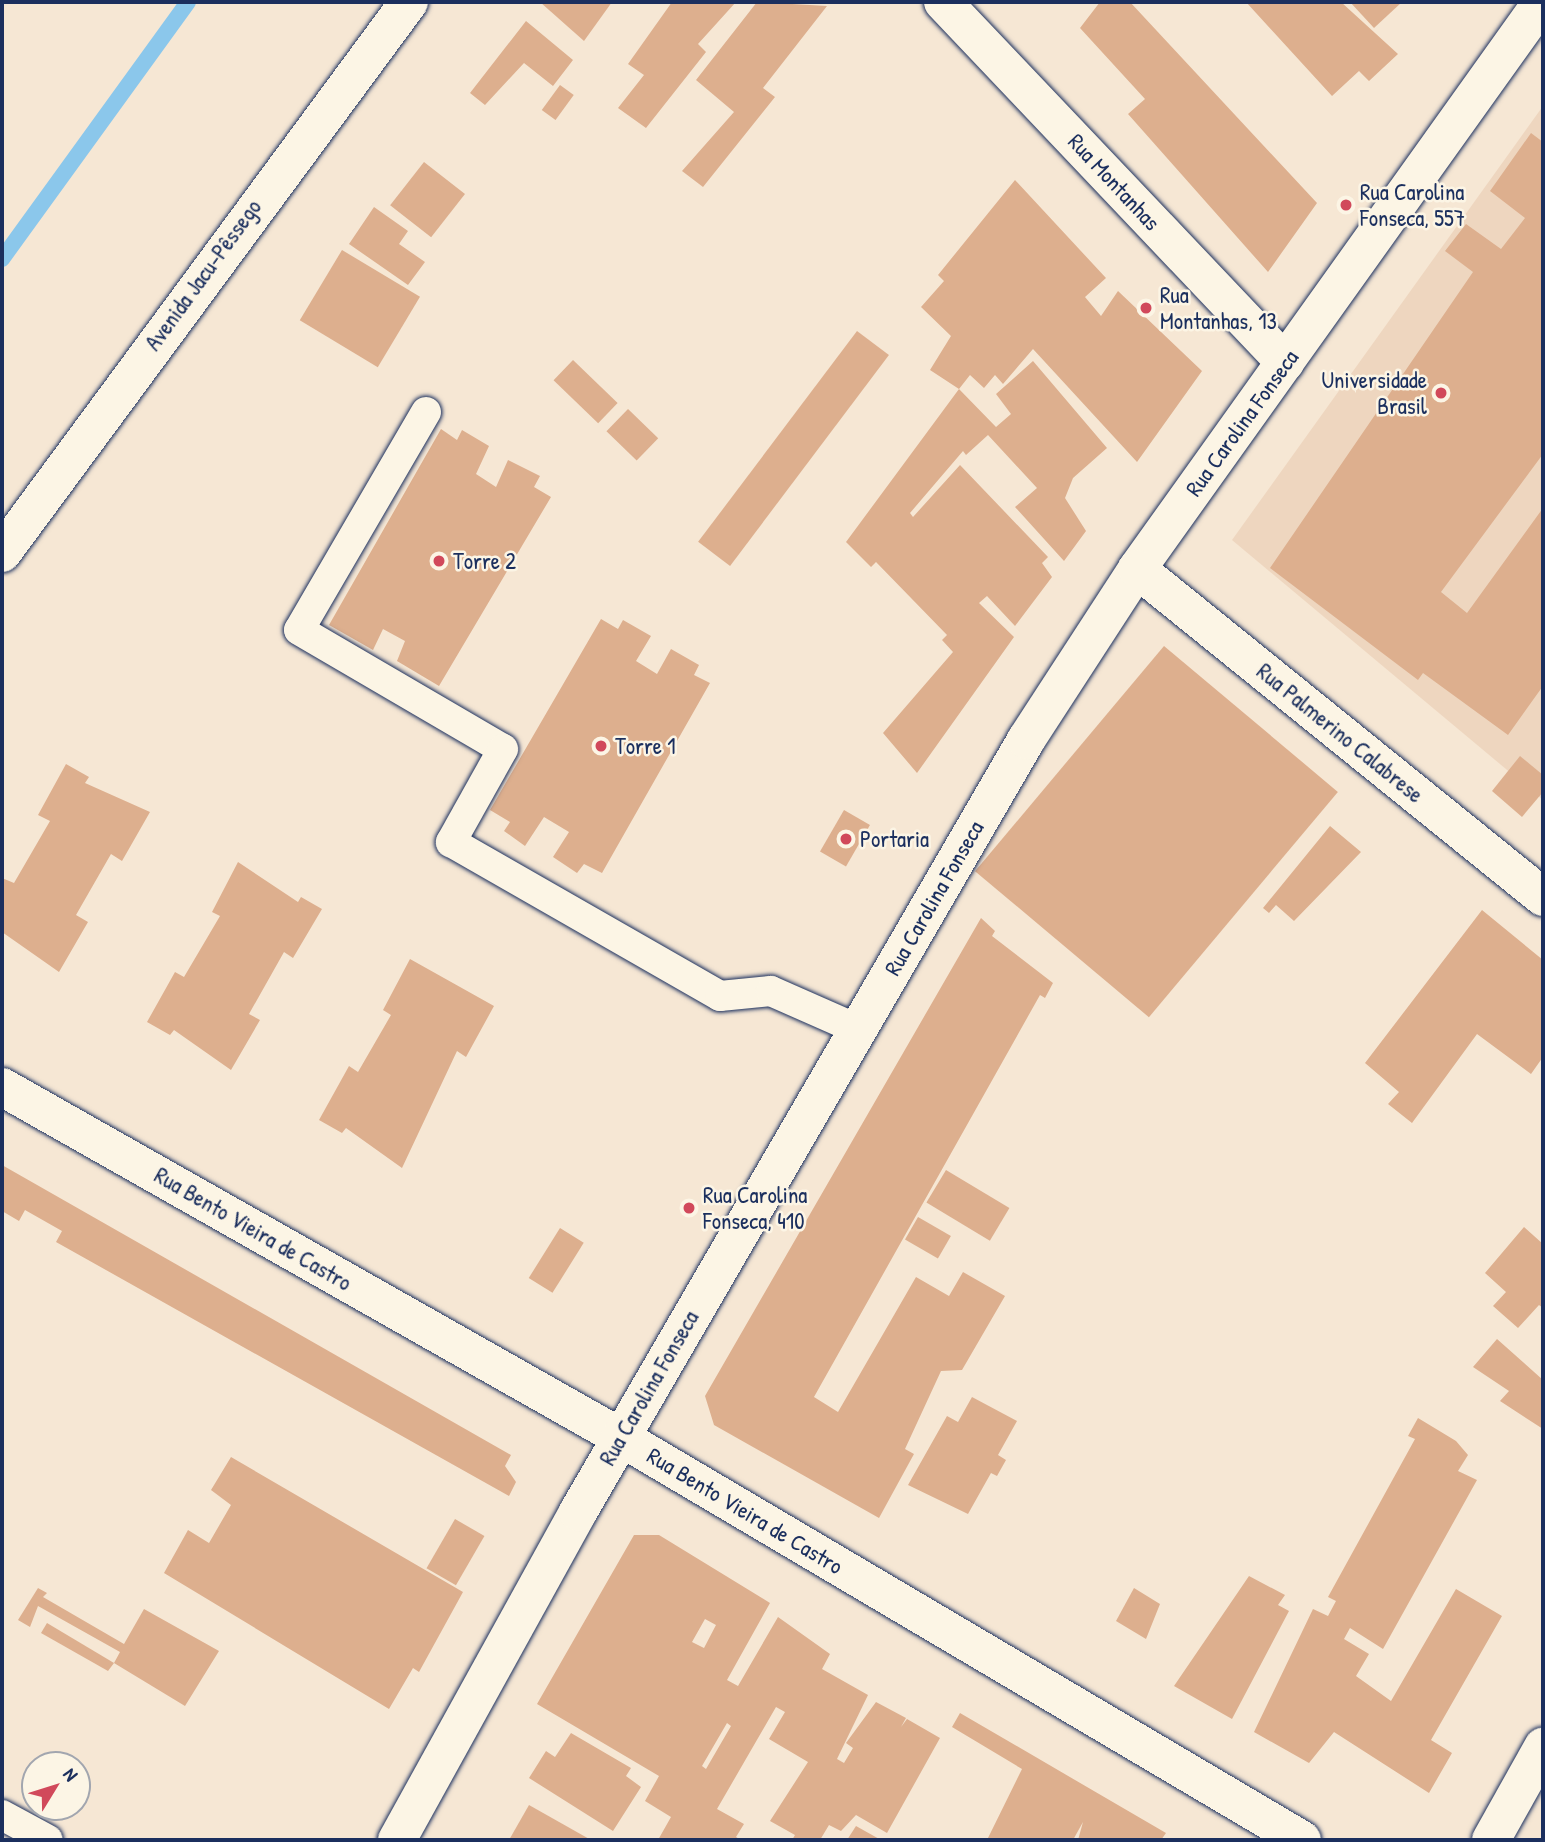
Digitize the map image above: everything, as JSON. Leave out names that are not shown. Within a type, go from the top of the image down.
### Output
[{"type":"main road","name":"Avenida Jacu-Pêssego","points":[[2,553],[409,2]]},
{"type":"main road","name":"Rua Montanhas","points":[[943,2],[1285,362]]},
{"type":"main road","name":"Rua Carolina Fonseca","points":[[397,1840],[620,1437],[1026,740],[1137,569],[1542,2]]},
{"type":"main road","name":"Rua Palmerino Calabrese","points":[[1137,569],[1543,897]]},
{"type":"main road","name":"Rua Bento Vieira de Castro","points":[[2,1087],[620,1437],[1302,1840]]},
{"type":"main road","points":[[1491,1840],[1543,1747]]},
{"type":"lane","points":[[426,412],[299,629],[503,749],[451,842],[720,996],[771,990],[857,1030]]},
{"type":"lane","points":[[2,1815],[48,1840]]},
{"type":"shaded area","name":"Universidade Brasil","points":[[1543,106],[1543,800],[1232,540]]},
{"type":"building","points":[[540,2],[612,2],[584,41]]},
{"type":"building","points":[[672,2],[736,2],[698,44],[706,52],[646,128],[618,108],[644,75],[628,64]]},
{"type":"building","points":[[757,2],[827,6],[763,88],[775,97],[703,187],[682,171],[734,112],[696,80]]},
{"type":"building","points":[[1100,2],[1130,2],[1317,203],[1268,272],[1128,114],[1145,99],[1080,28]]},
{"type":"building","points":[[1246,2],[1341,2],[1398,54],[1369,81],[1359,71],[1332,96]]},
{"type":"building","points":[[1350,2],[1402,2],[1374,28]]},
{"type":"building","points":[[526,21],[573,60],[553,86],[524,63],[485,105],[470,93]]},
{"type":"building","points":[[560,85],[574,95],[556,120],[542,110]]},
{"type":"building","name":"Universidade Brasil","points":[[1531,133],[1543,142],[1543,454],[1441,592],[1467,613],[1543,508],[1543,686],[1508,735],[1423,673],[1418,680],[1270,568],[1473,272],[1445,251],[1466,224],[1501,249],[1525,218],[1490,191]]},
{"type":"building","points":[[424,162],[465,194],[431,237],[390,205]]},
{"type":"building","points":[[1015,180],[1106,278],[1085,297],[1101,316],[1118,291],[1202,371],[1137,462],[1033,349],[1003,384],[995,375],[984,388],[970,375],[959,389],[930,370],[951,336],[921,307],[944,281],[938,275]]},
{"type":"building","points":[[374,207],[408,231],[399,244],[425,262],[408,285],[349,244]]},
{"type":"building","points":[[342,250],[420,297],[378,367],[300,320]]},
{"type":"building","points":[[857,331],[889,355],[730,566],[698,542]]},
{"type":"building","points":[[573,360],[618,403],[598,423],[554,380]]},
{"type":"building","points":[[1033,361],[1107,448],[1073,478],[1065,498],[1086,531],[1064,561],[1015,507],[1037,488],[988,435],[966,455],[963,451],[910,513],[913,517],[960,465],[1048,557],[1042,563],[1052,577],[1015,626],[987,596],[979,603],[1014,637],[917,773],[883,733],[953,652],[942,640],[947,635],[876,562],[871,567],[846,542],[959,389],[996,427],[1011,414],[996,394]]},
{"type":"building","points":[[628,409],[658,438],[637,460],[606,431]]},
{"type":"building","name":"Torre 2","points":[[441,429],[457,440],[462,430],[489,446],[476,474],[496,487],[508,460],[540,476],[534,487],[551,497],[439,686],[397,661],[405,641],[383,629],[373,650],[329,625]]},
{"type":"building","name":"Torre 1","points":[[601,619],[618,629],[623,620],[651,636],[636,661],[657,674],[671,649],[699,665],[694,675],[710,683],[602,873],[584,864],[577,873],[553,857],[569,832],[544,817],[525,846],[504,831],[510,822],[490,810]]},
{"type":"building","points":[[1164,646],[1338,792],[1149,1017],[975,871]]},
{"type":"building","points":[[1520,756],[1543,775],[1543,792],[1522,817],[1492,791]]},
{"type":"building","points":[[66,764],[89,777],[85,783],[150,812],[122,861],[111,854],[76,915],[88,922],[59,972],[2,932],[2,878],[14,883],[50,821],[38,815]]},
{"type":"building","name":"Portaria","points":[[844,810],[870,825],[846,867],[820,852]]},
{"type":"building","points":[[1330,826],[1361,852],[1294,921],[1276,905],[1269,913],[1263,908]]},
{"type":"building","points":[[238,862],[298,902],[301,897],[322,909],[293,958],[284,952],[249,1014],[260,1020],[231,1070],[174,1030],[170,1035],[147,1022],[175,972],[184,977],[220,916],[212,912]]},
{"type":"building","points":[[1482,910],[1543,960],[1543,1057],[1531,1074],[1477,1034],[1412,1123],[1388,1104],[1399,1092],[1365,1063]]},
{"type":"building","points":[[981,918],[995,931],[992,936],[1053,983],[1045,998],[1040,995],[814,1397],[838,1412],[916,1277],[949,1296],[963,1272],[1005,1296],[962,1370],[941,1371],[905,1449],[914,1454],[879,1518],[714,1425],[705,1396]]},
{"type":"building","points":[[410,959],[494,1006],[466,1057],[457,1051],[402,1168],[346,1128],[342,1133],[319,1120],[349,1066],[358,1072],[391,1015],[383,1010]]},
{"type":"building","points":[[2,1165],[511,1455],[505,1466],[516,1482],[509,1496],[56,1242],[62,1231],[25,1210],[19,1221],[2,1211]]},
{"type":"building","points":[[946,1170],[1009,1208],[990,1241],[926,1203]]},
{"type":"building","points":[[918,1217],[951,1236],[938,1259],[905,1240]]},
{"type":"building","points":[[1524,1227],[1543,1244],[1543,1308],[1539,1305],[1518,1328],[1493,1306],[1506,1292],[1485,1273]]},
{"type":"building","points":[[560,1228],[584,1243],[552,1293],[529,1278]]},
{"type":"building","points":[[1497,1339],[1543,1380],[1543,1429],[1500,1401],[1509,1391],[1473,1367]]},
{"type":"building","points":[[972,1397],[1017,1421],[998,1455],[1006,1460],[997,1476],[991,1473],[968,1514],[908,1485],[947,1416],[958,1422]]},
{"type":"building","points":[[1418,1418],[1456,1441],[1468,1455],[1458,1471],[1477,1480],[1383,1649],[1350,1628],[1344,1639],[1369,1654],[1356,1676],[1391,1701],[1456,1589],[1502,1616],[1431,1740],[1452,1753],[1429,1793],[1334,1732],[1309,1763],[1254,1732],[1313,1609],[1328,1616],[1336,1601],[1328,1597],[1415,1439],[1408,1436]]},
{"type":"building","points":[[231,1457],[463,1592],[419,1672],[413,1668],[389,1709],[164,1573],[188,1530],[209,1543],[231,1505],[211,1490]]},
{"type":"building","points":[[455,1519],[484,1536],[456,1585],[426,1568]]},
{"type":"building","points":[[634,1535],[659,1535],[770,1603],[727,1680],[738,1686],[778,1617],[830,1654],[822,1669],[868,1695],[837,1759],[844,1763],[853,1748],[846,1743],[876,1702],[906,1718],[901,1727],[907,1719],[940,1738],[887,1833],[856,1815],[841,1831],[829,1825],[820,1840],[792,1840],[795,1835],[770,1821],[808,1762],[769,1739],[785,1712],[776,1707],[717,1809],[744,1824],[736,1837],[741,1840],[658,1840],[671,1817],[645,1801],[659,1776],[537,1704]],"holes":[[[705,1619],[716,1625],[704,1648],[692,1642]],[[727,1723],[731,1726],[706,1769],[702,1766]]]},
{"type":"building","points":[[1249,1576],[1285,1595],[1278,1605],[1289,1611],[1232,1719],[1174,1686]]},
{"type":"building","points":[[38,1588],[47,1593],[43,1597],[124,1644],[144,1609],[219,1651],[185,1706],[114,1663],[120,1652],[38,1606],[30,1627],[18,1620]]},
{"type":"building","points":[[1134,1588],[1160,1604],[1146,1639],[1116,1621]]},
{"type":"building","points":[[47,1623],[114,1663],[108,1671],[41,1633]]},
{"type":"building","points":[[960,1713],[1166,1833],[1161,1840],[1078,1840],[1083,1822],[1073,1840],[987,1840],[1022,1769],[952,1727]]},
{"type":"building","points":[[571,1733],[631,1768],[626,1776],[641,1787],[613,1831],[529,1778],[546,1751],[555,1757]]},
{"type":"building","points":[[529,1805],[591,1840],[509,1840]]},
{"type":"building","points":[[856,1826],[881,1840],[847,1840]]},
{"type":"waterway","points":[[2,259],[188,2]]},
{"type":"place","name":"Rua Carolina Fonseca, 557","points":[[1346,205]]},
{"type":"place","name":"Rua Montanhas, 13","points":[[1146,308]]},
{"type":"place","name":"Universidade Brasil","points":[[1441,393]]},
{"type":"place","name":"Torre 2","points":[[439,561]]},
{"type":"place","name":"Torre 1","points":[[601,746]]},
{"type":"place","name":"Portaria","points":[[846,839]]},
{"type":"place","name":"Rua Carolina Fonseca, 410","points":[[689,1208]]}]
